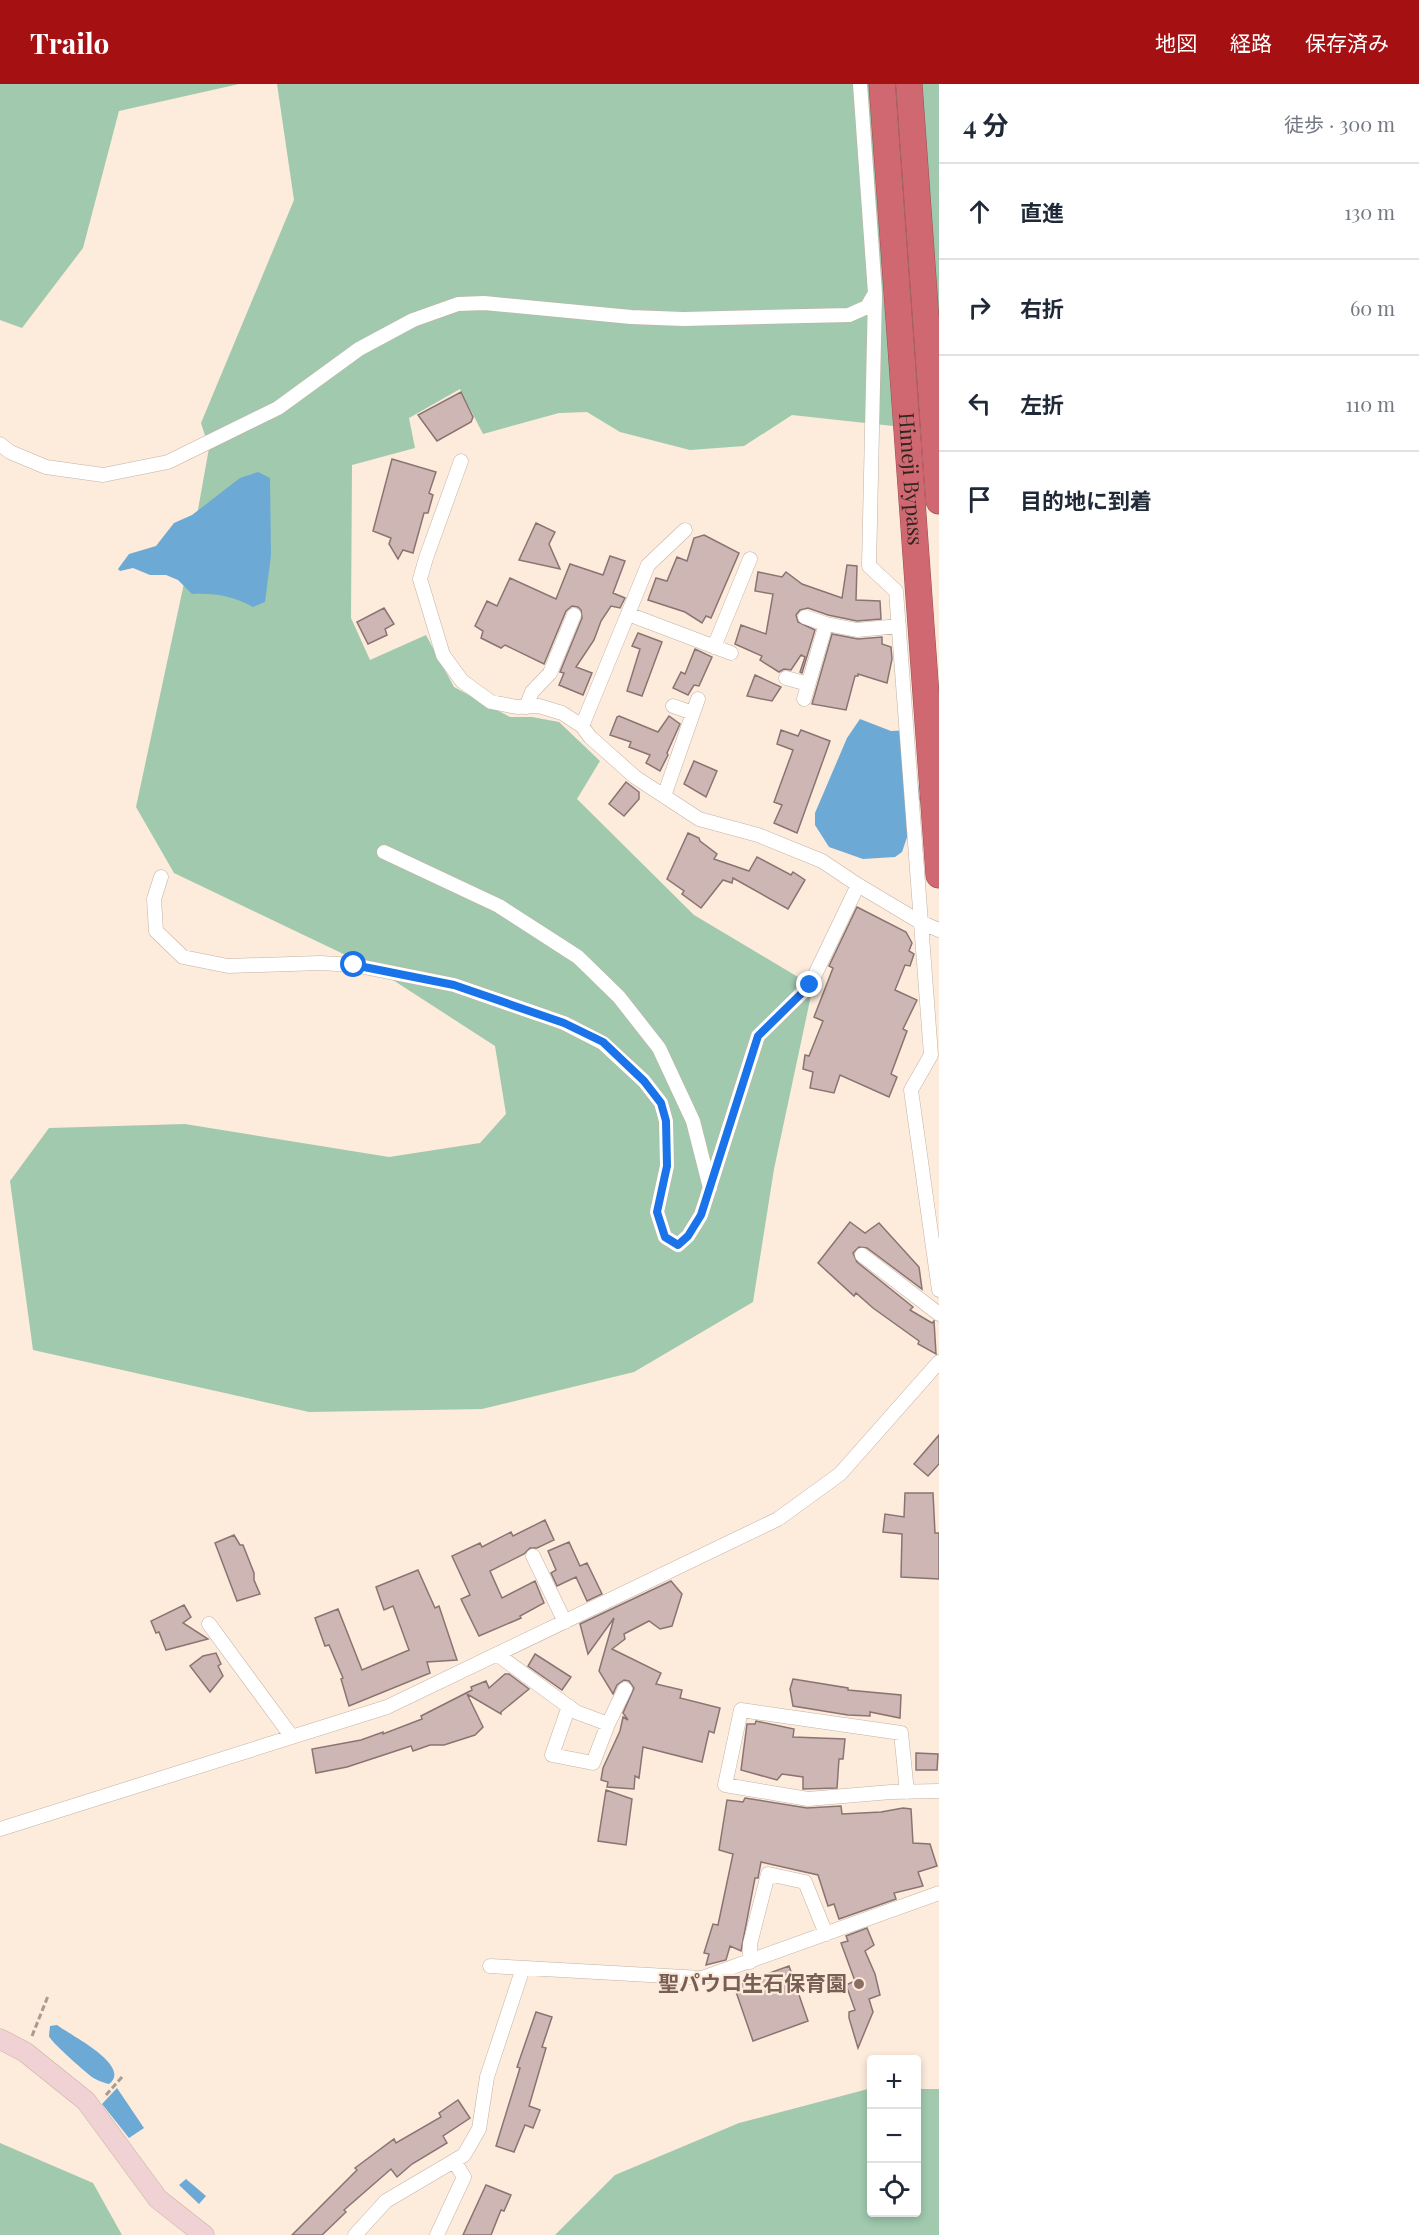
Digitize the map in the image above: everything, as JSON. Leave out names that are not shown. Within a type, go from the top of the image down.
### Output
[{"type":"highway","name":"Himeji Bypass","points":[[882,84],[939,875]]},
{"type":"highway","name":"Himeji Bypass","points":[[909,84],[939,501]]},
{"type":"main road","points":[[0,2038],[26,2052],[86,2101],[158,2199],[204,2235]]},
{"type":"street","points":[[860,84],[875,293],[868,566],[896,591],[920,922],[935,1054],[911,1090],[939,1290]]},
{"type":"street","points":[[0,444],[10,452],[46,467],[103,475],[168,462],[278,408],[359,349],[413,320],[458,304],[484,303],[631,317],[683,319],[849,315],[867,307],[875,293]]},
{"type":"street","points":[[461,461],[420,579],[443,655],[462,681],[491,702],[539,706],[562,713],[582,726],[590,737],[635,777],[699,819],[758,835],[822,861],[920,922],[939,930]]},
{"type":"street","points":[[582,726],[648,565],[685,530]]},
{"type":"street","points":[[714,646],[750,559]]},
{"type":"street","points":[[628,614],[731,653]]},
{"type":"street","points":[[526,706],[532,692],[550,673],[574,615]]},
{"type":"street","points":[[805,617],[857,630],[899,626]]},
{"type":"street","points":[[804,699],[826,624]]},
{"type":"street","points":[[786,678],[808,684]]},
{"type":"street","points":[[664,796],[696,706],[673,706]]},
{"type":"street","points":[[384,852],[499,906],[578,957],[619,997],[658,1048],[693,1120],[710,1188]]},
{"type":"street","points":[[161,877],[154,898],[156,931],[183,957],[228,966],[320,963],[354,965],[454,985],[564,1023],[603,1042],[644,1081],[661,1103],[666,1121],[667,1166],[657,1212],[665,1237],[678,1245],[688,1236],[701,1215],[758,1036],[810,985],[858,885]]},
{"type":"street","points":[[862,1255],[939,1314]]},
{"type":"street","points":[[0,1829],[387,1707],[778,1519],[840,1474],[939,1362]]},
{"type":"street","points":[[533,1556],[565,1622]]},
{"type":"street","points":[[209,1624],[292,1737]]},
{"type":"street","points":[[498,1654],[576,1712],[608,1724]]},
{"type":"street","points":[[568,1706],[552,1755],[593,1763],[625,1689]]},
{"type":"street","points":[[907,1792],[902,1733],[741,1710],[725,1785],[808,1799],[939,1791]]},
{"type":"street","points":[[750,1962],[750,1944],[768,1874],[805,1882],[826,1934]]},
{"type":"street","points":[[490,1966],[702,1978],[939,1893]]},
{"type":"street","points":[[355,2235],[387,2201],[464,2155],[479,2129],[487,2077],[523,1968]]},
{"type":"street","points":[[437,2235],[464,2176],[454,2161]]},
{"type":"path","points":[[26,2052],[48,1996]]},
{"type":"path","points":[[92,2109],[123,2076]]},
{"type":"green space","points":[[0,84],[239,84],[119,111],[83,248],[22,328],[0,320]]},
{"type":"green space","points":[[277,84],[939,84],[939,431],[792,415],[744,446],[690,450],[620,432],[587,412],[559,413],[483,434],[460,389],[409,418],[415,448],[352,465],[351,618],[370,660],[426,635],[454,687],[510,717],[532,717],[559,722],[600,761],[577,799],[694,915],[813,986],[774,1169],[753,1302],[634,1372],[482,1409],[309,1412],[33,1350],[10,1181],[49,1128],[185,1124],[389,1157],[480,1143],[506,1114],[495,1046],[379,971],[174,873],[136,807],[189,560],[209,448],[201,423],[294,200]]},
{"type":"green space","points":[[867,2089],[867,2217],[921,2217],[921,2089],[939,2089],[939,2235],[555,2235],[615,2175],[739,2123]]},
{"type":"green space","points":[[0,2143],[93,2183],[122,2235],[0,2235]]},
{"type":"water","points":[[258,472],[270,478],[271,555],[265,602],[253,607],[224,596],[192,594],[178,580],[166,575],[150,575],[133,568],[120,571],[118,569],[129,554],[156,546],[174,523],[192,515],[240,478]]},
{"type":"water","points":[[860,719],[891,731],[911,730],[920,799],[902,852],[895,857],[863,859],[829,847],[815,825],[815,813],[847,738]]},
{"type":"water","points":[[57,2025],[107,2060],[113,2069],[114,2077],[109,2084],[89,2075],[55,2043],[49,2036],[50,2026]]},
{"type":"water","points":[[117,2088],[144,2128],[129,2138],[102,2104]]},
{"type":"water","points":[[186,2179],[206,2196],[199,2204],[179,2185]]},
{"type":"building","points":[[461,392],[473,417],[471,422],[437,441],[418,415]]},
{"type":"building","points":[[392,459],[436,472],[429,493],[433,495],[428,513],[424,513],[413,553],[403,550],[398,559],[389,544],[391,538],[373,531]]},
{"type":"building","points":[[536,523],[555,532],[549,544],[560,569],[519,560]]},
{"type":"building","points":[[704,535],[739,553],[711,618],[706,616],[702,623],[685,612],[648,600],[656,578],[667,581],[677,557],[687,561],[694,538]]},
{"type":"building","points":[[610,556],[625,561],[613,593],[625,598],[620,608],[611,606],[601,621],[594,640],[576,667],[592,673],[583,695],[559,685],[564,673],[560,672],[582,618],[578,607],[572,606],[566,611],[544,664],[505,645],[501,648],[481,638],[483,631],[475,626],[487,601],[497,606],[510,578],[556,599],[570,564],[603,575]]},
{"type":"building","points":[[847,565],[857,566],[856,600],[880,601],[881,619],[857,621],[808,608],[800,610],[796,615],[798,622],[815,630],[802,673],[800,672],[805,657],[801,655],[791,670],[784,669],[779,672],[760,660],[762,656],[735,644],[741,625],[766,634],[773,594],[755,591],[758,572],[782,577],[786,572],[802,584],[842,598]]},
{"type":"building","points":[[384,608],[394,624],[385,629],[387,635],[368,644],[357,622]]},
{"type":"building","points":[[638,633],[662,642],[642,696],[627,691],[640,649],[632,646]]},
{"type":"building","points":[[832,634],[858,639],[882,637],[882,644],[891,647],[892,659],[887,683],[858,674],[855,676],[846,710],[812,704]]},
{"type":"building","points":[[695,649],[712,657],[699,686],[694,685],[688,695],[673,688],[681,672],[685,674]]},
{"type":"building","points":[[755,675],[781,687],[772,701],[747,696]]},
{"type":"building","points":[[619,716],[658,732],[669,716],[680,724],[660,771],[646,763],[650,755],[629,747],[631,742],[610,735]]},
{"type":"building","points":[[781,730],[798,736],[801,730],[830,741],[797,833],[774,823],[782,805],[774,802],[793,750],[777,744]]},
{"type":"building","points":[[694,761],[717,771],[706,797],[684,784]]},
{"type":"building","points":[[626,782],[639,792],[639,799],[624,816],[609,804]]},
{"type":"building","points":[[688,833],[699,838],[717,854],[714,859],[749,871],[757,857],[791,875],[793,872],[805,880],[788,909],[733,878],[732,883],[723,880],[701,908],[682,894],[684,891],[667,879]]},
{"type":"building","points":[[857,907],[906,932],[912,943],[909,951],[914,954],[910,966],[905,965],[895,990],[917,1000],[903,1029],[907,1031],[891,1074],[897,1077],[889,1097],[840,1075],[834,1093],[810,1088],[813,1072],[803,1069],[805,1055],[809,1056],[823,1021],[814,1017],[833,968],[829,966]]},
{"type":"building","points":[[850,1222],[865,1233],[879,1223],[919,1267],[922,1289],[867,1248],[859,1247],[853,1253],[857,1262],[913,1307],[910,1310],[932,1323],[934,1321],[936,1354],[918,1344],[919,1341],[856,1293],[854,1296],[818,1263]]},
{"type":"building","points":[[939,1435],[939,1464],[928,1476],[914,1464]]},
{"type":"building","points":[[905,1493],[933,1493],[935,1533],[939,1533],[939,1579],[901,1577],[902,1534],[883,1532],[885,1514],[904,1517]]},
{"type":"building","points":[[545,1520],[554,1540],[537,1548],[530,1548],[524,1554],[490,1571],[502,1598],[535,1581],[544,1603],[520,1616],[521,1618],[479,1636],[461,1599],[470,1595],[452,1556],[480,1543],[482,1547],[511,1532],[513,1536]]},
{"type":"building","points":[[234,1535],[240,1545],[243,1545],[260,1594],[237,1601],[215,1543]]},
{"type":"building","points":[[569,1542],[580,1566],[587,1563],[602,1594],[587,1601],[576,1577],[557,1586],[551,1573],[556,1570],[548,1551]]},
{"type":"building","points":[[418,1570],[435,1608],[439,1606],[457,1660],[427,1662],[430,1673],[349,1706],[341,1679],[343,1678],[329,1645],[325,1646],[315,1618],[338,1609],[362,1670],[409,1650],[393,1606],[384,1610],[376,1587]]},
{"type":"building","points":[[671,1581],[682,1594],[672,1626],[660,1629],[649,1621],[624,1634],[625,1639],[612,1649],[661,1673],[656,1684],[682,1690],[680,1698],[720,1708],[714,1733],[709,1731],[702,1762],[643,1747],[639,1778],[635,1776],[634,1789],[607,1787],[608,1782],[601,1780],[603,1768],[620,1731],[623,1717],[628,1720],[623,1713],[634,1688],[629,1681],[624,1680],[617,1685],[613,1694],[599,1671],[614,1618],[588,1654],[580,1624]]},
{"type":"building","points":[[184,1605],[191,1617],[183,1623],[208,1639],[166,1650],[159,1632],[156,1633],[151,1621]]},
{"type":"building","points":[[216,1653],[221,1664],[218,1666],[223,1676],[210,1692],[190,1666],[203,1656]]},
{"type":"building","points":[[535,1654],[571,1677],[562,1690],[528,1666]]},
{"type":"building","points":[[505,1674],[509,1674],[529,1689],[501,1714],[467,1694],[483,1727],[475,1735],[444,1745],[430,1745],[413,1751],[411,1746],[347,1767],[316,1773],[312,1749],[361,1740],[383,1732],[383,1734],[422,1719],[421,1716],[472,1690],[471,1687],[486,1681],[489,1688]]},
{"type":"building","points":[[793,1679],[848,1688],[848,1690],[901,1695],[900,1718],[870,1712],[870,1716],[848,1715],[793,1706],[790,1689]]},
{"type":"building","points":[[756,1721],[794,1729],[793,1737],[845,1739],[843,1759],[839,1759],[837,1788],[803,1789],[803,1777],[782,1774],[777,1780],[741,1770],[747,1724],[755,1724]]},
{"type":"building","points":[[916,1753],[938,1754],[937,1770],[916,1770]]},
{"type":"building","points":[[606,1790],[632,1799],[626,1845],[598,1841]]},
{"type":"building","points":[[745,1798],[807,1808],[841,1806],[842,1814],[911,1809],[913,1843],[930,1844],[937,1866],[918,1872],[923,1886],[894,1893],[896,1899],[839,1919],[834,1904],[828,1906],[818,1875],[761,1862],[758,1878],[755,1878],[741,1951],[730,1946],[726,1960],[706,1965],[709,1954],[704,1953],[713,1924],[718,1925],[733,1854],[719,1850],[727,1800],[743,1802]]},
{"type":"building","points":[[867,1928],[874,1945],[865,1951],[875,1974],[880,1995],[869,1999],[873,2012],[858,2048],[849,2018],[849,2012],[855,2010],[846,1985],[855,1981],[841,1943],[848,1941],[846,1936]]},
{"type":"building","points":[[789,1966],[808,2021],[753,2041],[734,1986]]},
{"type":"building","points":[[536,2012],[552,2017],[542,2047],[546,2048],[529,2106],[540,2110],[533,2128],[525,2125],[514,2152],[496,2146],[520,2068],[517,2067]]},
{"type":"building","points":[[458,2100],[470,2118],[443,2136],[447,2143],[412,2164],[397,2177],[391,2169],[344,2210],[346,2212],[322,2235],[292,2235],[357,2170],[355,2168],[394,2139],[396,2143],[441,2117],[439,2113]]},
{"type":"building","points":[[486,2185],[511,2195],[504,2211],[501,2210],[491,2235],[463,2235]]},
{"type":"place","name":"聖パウロ生石保育園","points":[[859,1984]]},
{"type":"route","points":[[354,965],[454,985],[564,1023],[603,1042],[644,1081],[661,1103],[666,1121],[667,1166],[657,1212],[665,1237],[678,1245],[688,1236],[701,1215],[758,1036],[810,985]]}]
